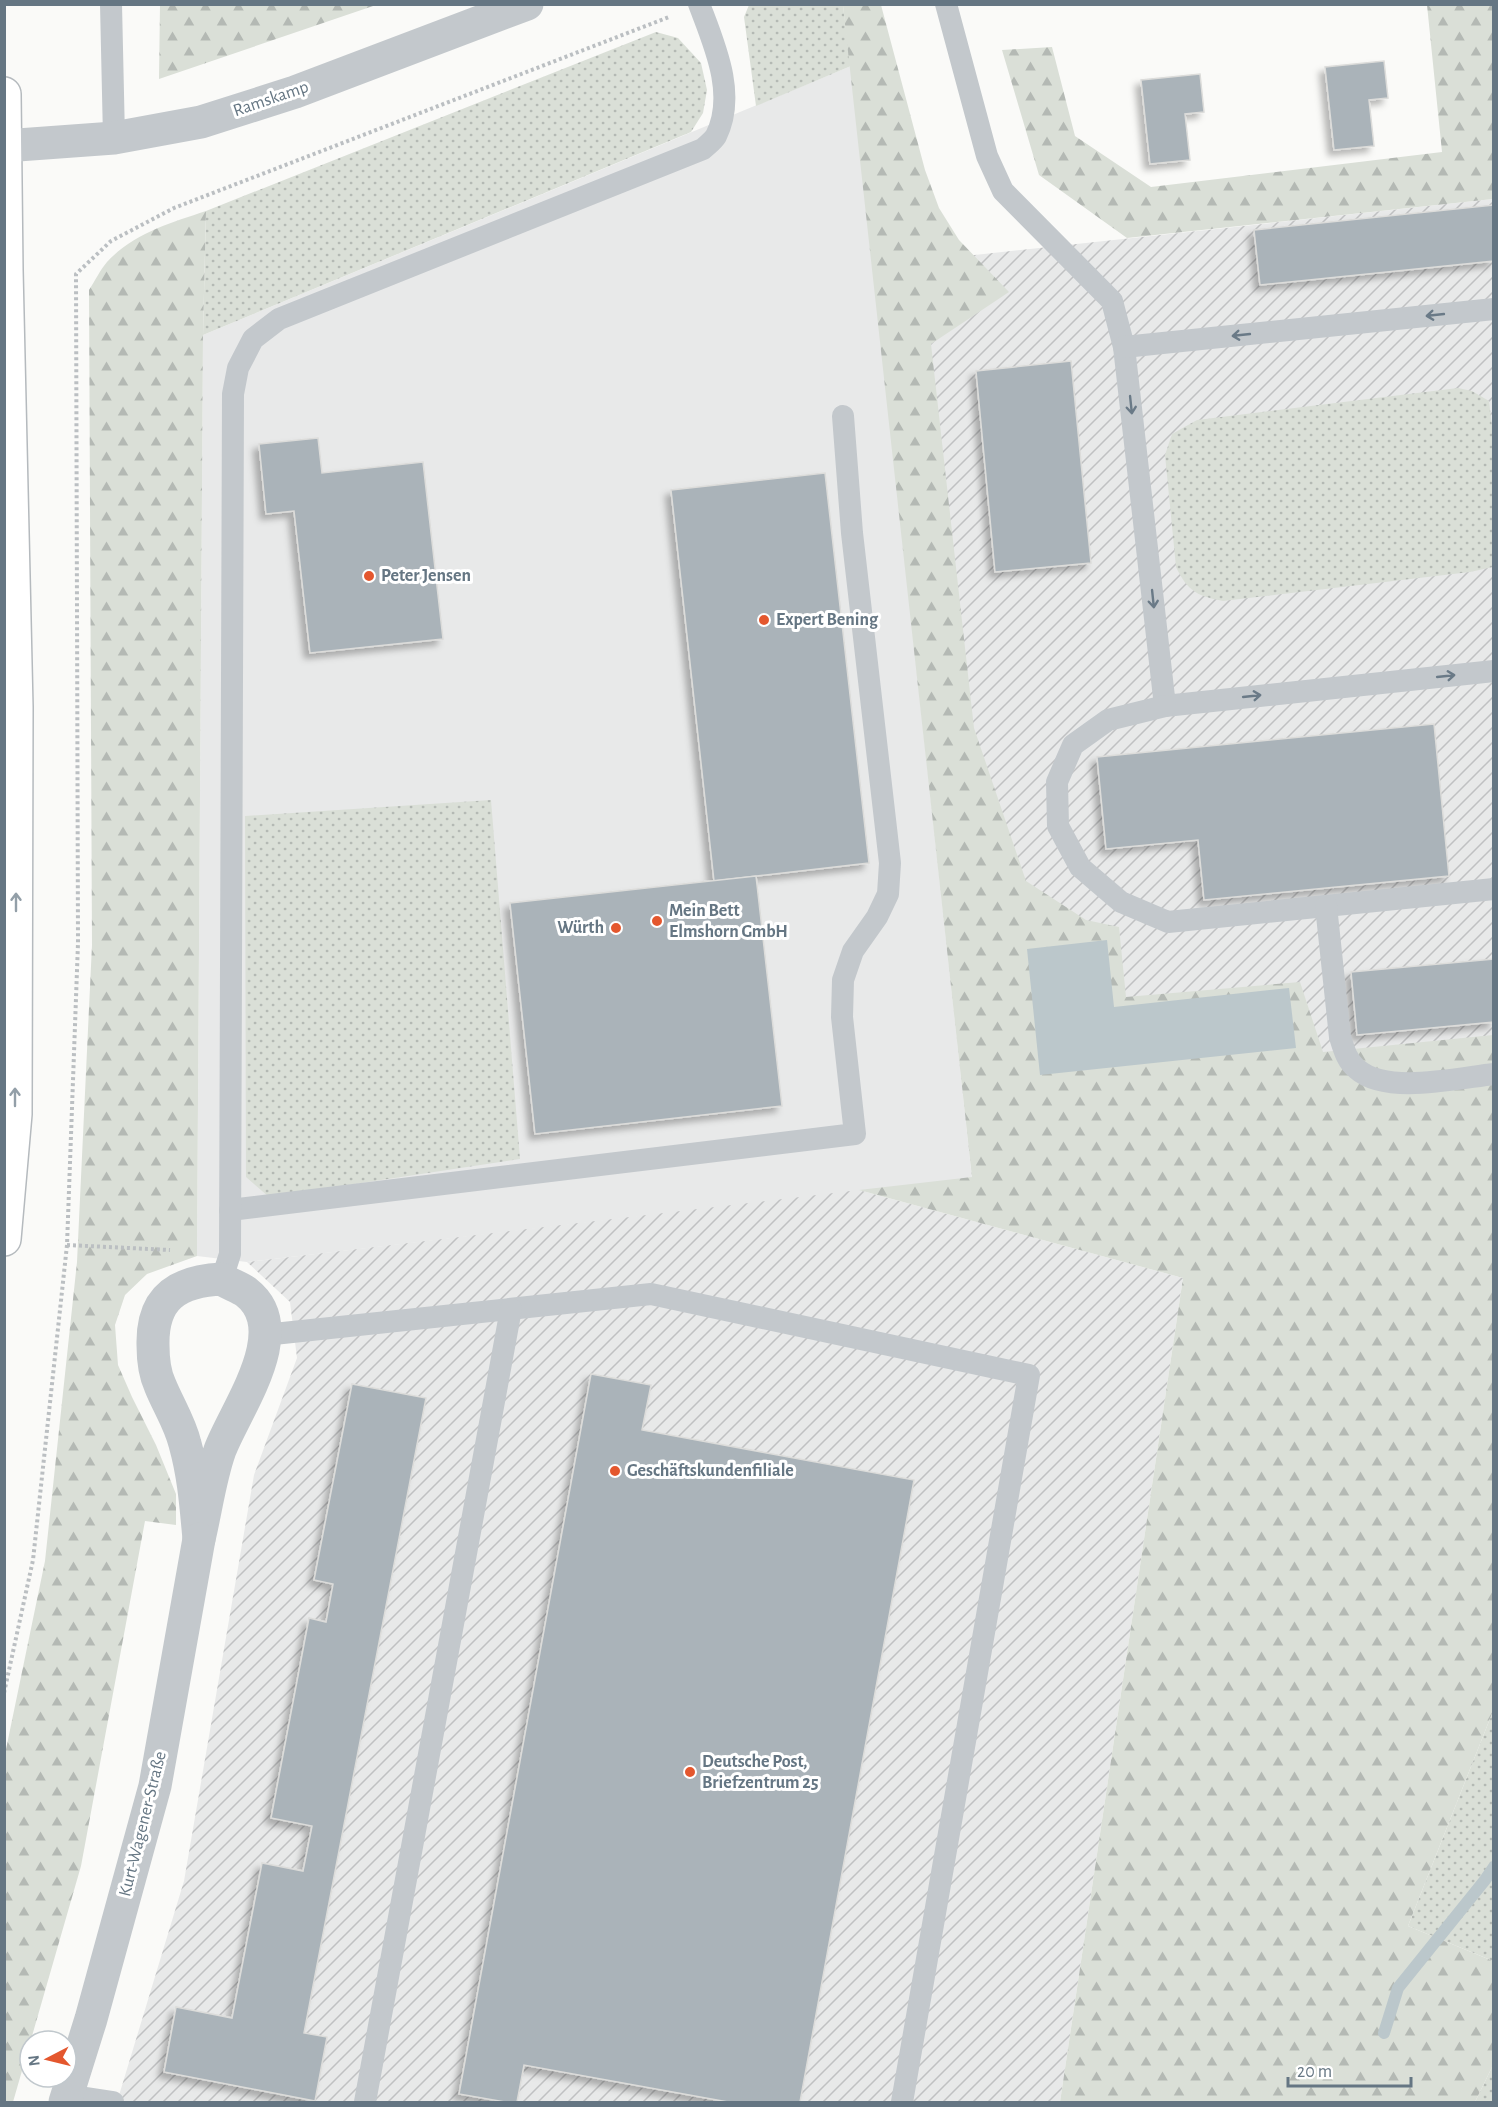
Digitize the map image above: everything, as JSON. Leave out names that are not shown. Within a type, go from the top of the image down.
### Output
[{"type":"main road","points":[[4,94],[16,731],[15,1114],[4,1239]]},
{"type":"street","name":"Ramskamp","points":[[5,146],[114,138],[201,122],[295,92],[527,4]]},
{"type":"street","name":"Kurt-Wagener-Straße","points":[[66,2099],[91,2019],[155,1786],[199,1539],[219,1452],[262,1358],[265,1321],[257,1304],[246,1292],[222,1280],[189,1284],[174,1292],[157,1310],[153,1333],[153,1364],[184,1441],[193,1475],[199,1539]]},
{"type":"lane","points":[[111,4],[114,138]]},
{"type":"lane","points":[[946,4],[987,156],[1003,190],[1112,301],[1125,347],[1165,706]]},
{"type":"lane","points":[[222,1280],[230,1254],[233,394],[238,368],[253,339],[279,318],[703,149],[715,137],[723,114],[724,87],[717,55],[699,5]]},
{"type":"lane","points":[[1125,347],[1494,309]]},
{"type":"lane","points":[[230,1210],[855,1134],[842,1017],[843,980],[853,951],[877,917],[888,894],[890,863],[852,532],[843,416]]},
{"type":"lane","points":[[1494,670],[1165,706],[1108,720],[1073,746],[1057,782],[1058,826],[1080,867],[1120,902],[1168,922],[1494,889]]},
{"type":"lane","points":[[1326,906],[1340,1037],[1346,1057],[1358,1071],[1380,1081],[1412,1083],[1494,1074]]},
{"type":"lane","points":[[264,1335],[651,1294],[1029,1376],[902,2103]]},
{"type":"lane","points":[[365,2103],[511,1309]]},
{"type":"lane","points":[[66,2099],[113,2103]]},
{"type":"path","points":[[4,1693],[33,1560],[67,1245],[78,943],[76,274],[111,240],[174,208],[699,5]]},
{"type":"shaded area","points":[[851,66],[972,1178],[247,1262],[197,1256],[203,335]]},
{"type":"shaded area","points":[[1493,199],[1493,1120],[972,1178],[873,266]]},
{"type":"shaded area","points":[[1107,940],[1114,1007],[1289,988],[1296,1048],[1040,1075],[1027,949]]},
{"type":"shaded area","points":[[859,1190],[1183,1278],[1060,2102],[117,2102],[184,1881],[254,1475],[297,1358],[290,1302],[247,1262]]},
{"type":"green space","points":[[160,4],[376,5],[159,79]]},
{"type":"green space","points":[[849,4],[881,5],[925,170],[939,208],[959,240],[1009,292],[931,344],[974,728],[1026,881],[1086,920],[1119,927],[1126,997],[1300,982],[1323,1052],[1493,1035],[1493,1711],[1408,1926],[1493,1961],[1493,2065],[1475,2102],[1060,2102],[1183,1278],[859,1190],[972,1177],[843,6]]},
{"type":"green space","points":[[749,5],[849,5],[843,6],[851,66],[756,106],[744,17]]},
{"type":"green space","points":[[1427,5],[1493,5],[1493,199],[1127,238],[1039,175],[1002,50],[1052,47],[1075,136],[1151,187],[1442,152]]},
{"type":"green space","points":[[656,32],[678,38],[701,63],[707,90],[703,113],[691,132],[203,335],[206,211]]},
{"type":"green space","points":[[206,211],[203,335],[197,1256],[147,1274],[125,1295],[115,1325],[118,1365],[156,1445],[176,1494],[176,1525],[145,1521],[81,1866],[34,2029],[18,2029],[18,2085],[13,2102],[5,2102],[5,1754],[45,1561],[77,1262],[92,945],[89,290],[107,262],[129,243],[179,220]]},
{"type":"green space","points":[[1458,388],[1472,391],[1489,401],[1494,443],[1493,567],[1470,572],[1223,601],[1200,595],[1185,582],[1176,567],[1165,455],[1172,434],[1197,420]]},
{"type":"green space","points":[[491,800],[520,1159],[269,1197],[246,1177],[245,816]]},
{"type":"green space","points":[[1493,1711],[1493,1961],[1408,1926]]},
{"type":"green space","points":[[1493,2065],[1493,2102],[1475,2102]]},
{"type":"building","points":[[1384,61],[1388,98],[1369,100],[1374,146],[1334,150],[1325,67]]},
{"type":"building","points":[[1200,74],[1204,112],[1185,114],[1190,160],[1150,164],[1141,80]]},
{"type":"building","points":[[1494,205],[1494,261],[1260,285],[1254,230]]},
{"type":"building","points":[[1071,361],[1091,563],[995,572],[976,371]]},
{"type":"building","name":"Peter Jensen","points":[[318,438],[322,473],[423,462],[443,639],[310,653],[294,511],[266,514],[259,444]]},
{"type":"building","name":"Expert Bening","points":[[825,473],[869,863],[714,881],[671,490]]},
{"type":"building","points":[[1434,724],[1449,876],[1204,900],[1198,840],[1106,849],[1097,757]]},
{"type":"building","points":[[756,876],[782,1106],[535,1134],[510,903]]},
{"type":"building","points":[[1494,959],[1494,1022],[1357,1035],[1351,972]]},
{"type":"building","name":"Deutsche Post, Briefzentrum 25","points":[[591,1374],[651,1385],[642,1430],[914,1480],[800,2102],[728,2102],[524,2065],[517,2102],[459,2094]]},
{"type":"building","points":[[352,1384],[426,1398],[304,2033],[327,2037],[315,2101],[164,2072],[176,2007],[232,2018],[262,1863],[303,1871],[312,1826],[271,1818],[309,1618],[326,1622],[333,1584],[314,1580]]},
{"type":"waterway","points":[[1384,2033],[1398,1988],[1494,1867]]},
{"type":"place","name":"Peter Jensen","points":[[369,576]]},
{"type":"place","name":"Expert Bening","points":[[764,620]]},
{"type":"place","name":"Mein Bett Elmshorn GmbH","points":[[657,921]]},
{"type":"place","name":"Würth","points":[[616,928]]},
{"type":"place","name":"Geschäftskundenfiliale","points":[[615,1471]]},
{"type":"place","name":"Deutsche Post, Briefzentrum 25","points":[[690,1772]]}]
